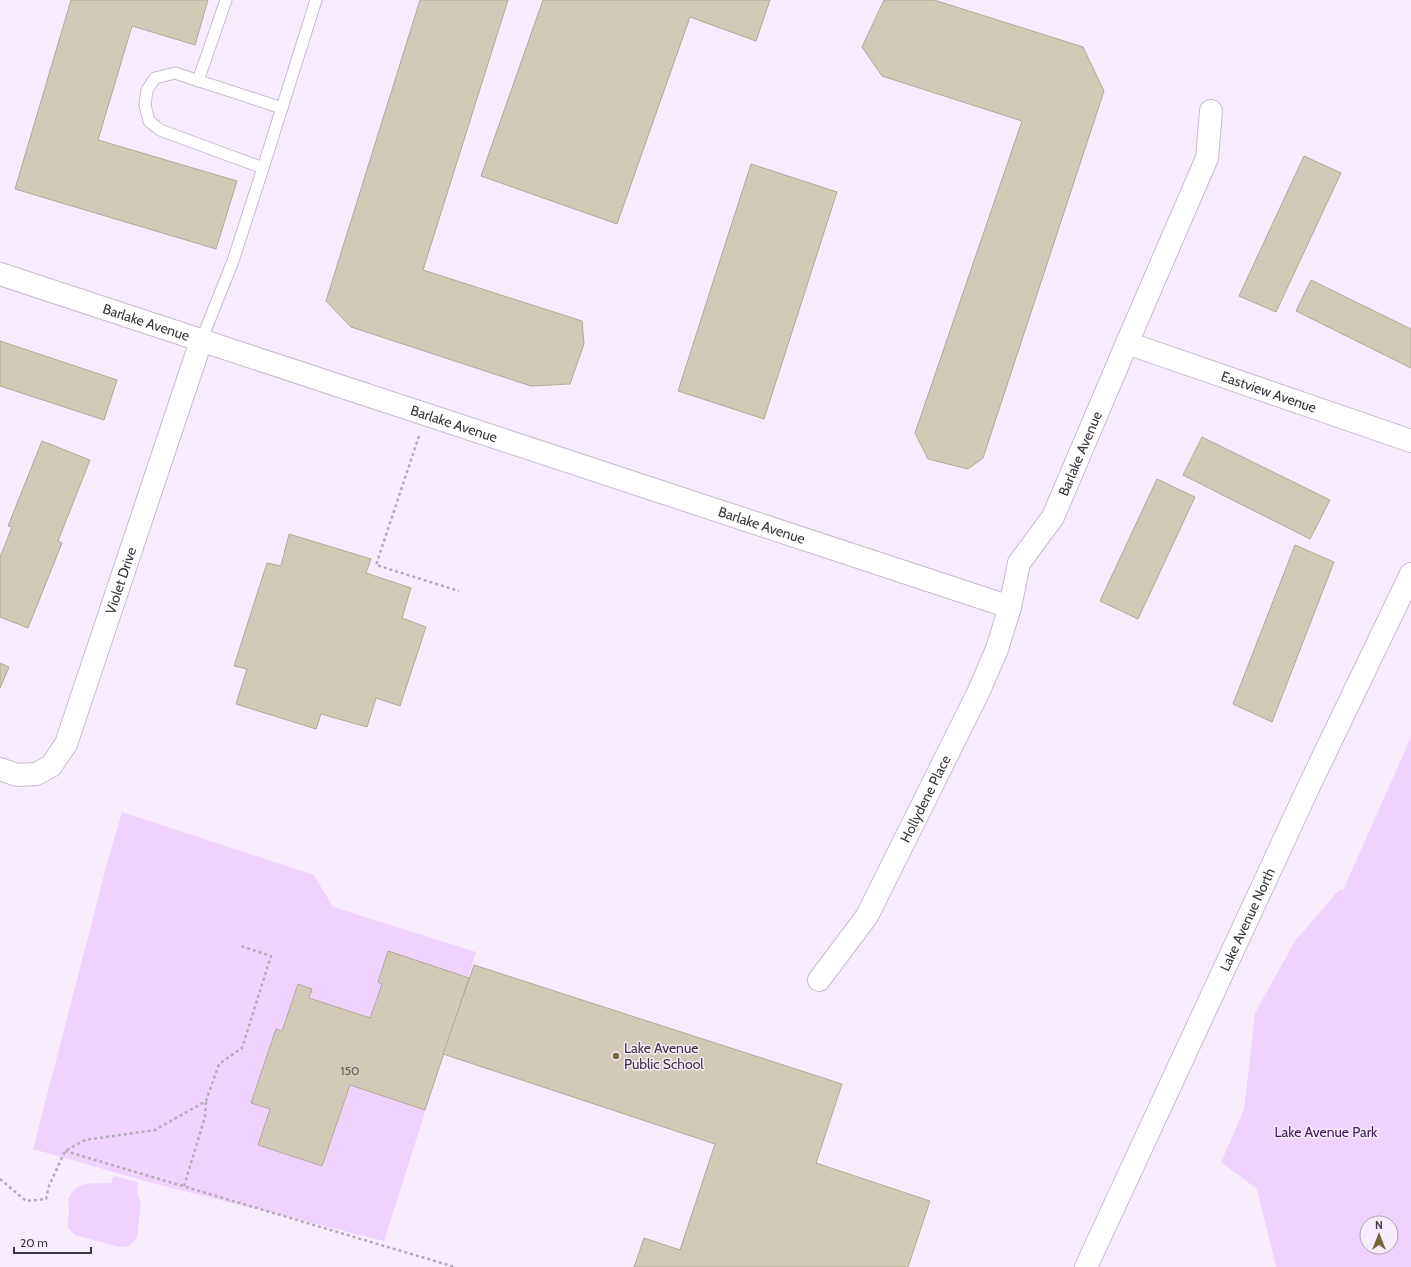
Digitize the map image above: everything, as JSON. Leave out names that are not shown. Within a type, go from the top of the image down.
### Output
[{"type":"street","name":"Barlake Avenue","points":[[0,274],[1010,607],[1019,563],[1053,517],[1207,158],[1211,111]]},
{"type":"street","name":"Violet Drive","points":[[0,769],[17,775],[36,774],[51,766],[66,744],[201,341]]},
{"type":"street","name":"Eastview Avenue","points":[[1127,343],[1411,441]]},
{"type":"street","name":"Lake Avenue North","points":[[1086,1267],[1310,784],[1411,574]]},
{"type":"street","name":"Hollydene Place","points":[[819,980],[867,916],[978,693],[997,649],[1010,607]]},
{"type":"lane","points":[[198,81],[226,0]]},
{"type":"lane","points":[[201,341],[233,261],[316,0]]},
{"type":"lane","points":[[263,168],[160,130],[150,121],[145,105],[147,90],[154,78],[175,73],[282,108]]},
{"type":"path","points":[[426,415],[376,565],[458,590]]},
{"type":"path","points":[[184,1186],[204,1117],[206,1101],[219,1064],[242,1048],[271,956],[241,946]]},
{"type":"path","points":[[0,1179],[26,1201],[46,1199],[49,1186],[65,1151],[85,1140],[154,1130],[206,1101]]},
{"type":"path","points":[[65,1151],[455,1267]]},
{"type":"green space","name":"Lake Avenue Park","points":[[1411,737],[1411,1267],[1276,1267],[1257,1189],[1221,1162],[1244,1110],[1255,1013],[1295,941],[1339,890],[1343,890]]},
{"type":"green space","points":[[122,812],[314,875],[333,907],[476,952],[384,1241],[156,1184],[33,1149],[107,864]]},
{"type":"green space","points":[[114,1176],[138,1182],[137,1193],[141,1203],[137,1237],[130,1246],[120,1247],[75,1235],[68,1228],[68,1200],[71,1193],[75,1189],[85,1184],[111,1183]]},
{"type":"building","points":[[71,0],[208,0],[195,45],[132,26],[98,140],[237,181],[216,249],[15,189]]},
{"type":"building","points":[[420,0],[508,0],[423,270],[582,321],[584,344],[570,384],[531,386],[351,327],[326,301]]},
{"type":"building","points":[[543,0],[770,0],[756,41],[690,17],[617,224],[481,176]]},
{"type":"building","points":[[884,0],[934,0],[1083,47],[1104,91],[983,458],[968,469],[928,459],[915,433],[1022,121],[882,76],[862,47]]},
{"type":"building","points":[[1304,156],[1341,173],[1276,312],[1239,296]]},
{"type":"building","points":[[751,164],[837,192],[764,419],[678,391]]},
{"type":"building","points":[[1311,280],[1411,329],[1411,368],[1296,311]]},
{"type":"building","points":[[0,341],[117,380],[104,420],[0,386]]},
{"type":"building","points":[[1202,437],[1330,500],[1310,539],[1183,475]]},
{"type":"building","points":[[42,441],[90,460],[58,541],[62,543],[28,628],[0,617],[0,557],[12,527],[8,526]]},
{"type":"building","points":[[1157,479],[1195,497],[1138,619],[1100,601]]},
{"type":"building","points":[[289,534],[371,559],[366,573],[411,588],[402,618],[426,627],[400,706],[376,698],[367,727],[321,714],[316,729],[236,704],[247,669],[234,666],[267,563],[281,566]]},
{"type":"building","points":[[1295,545],[1334,562],[1272,722],[1233,704]]},
{"type":"building","points":[[0,663],[9,667],[0,688]]},
{"type":"building","points":[[388,951],[469,978],[425,1110],[350,1085],[322,1166],[258,1145],[270,1109],[251,1103],[276,1029],[282,1031],[298,984],[312,989],[309,998],[370,1018],[382,984],[378,982]]},
{"type":"building","points":[[474,965],[842,1084],[816,1163],[930,1201],[908,1267],[634,1267],[644,1238],[680,1250],[715,1144],[443,1054]]},
{"type":"place","name":"Lake Avenue Public School","points":[[616,1056]]}]
